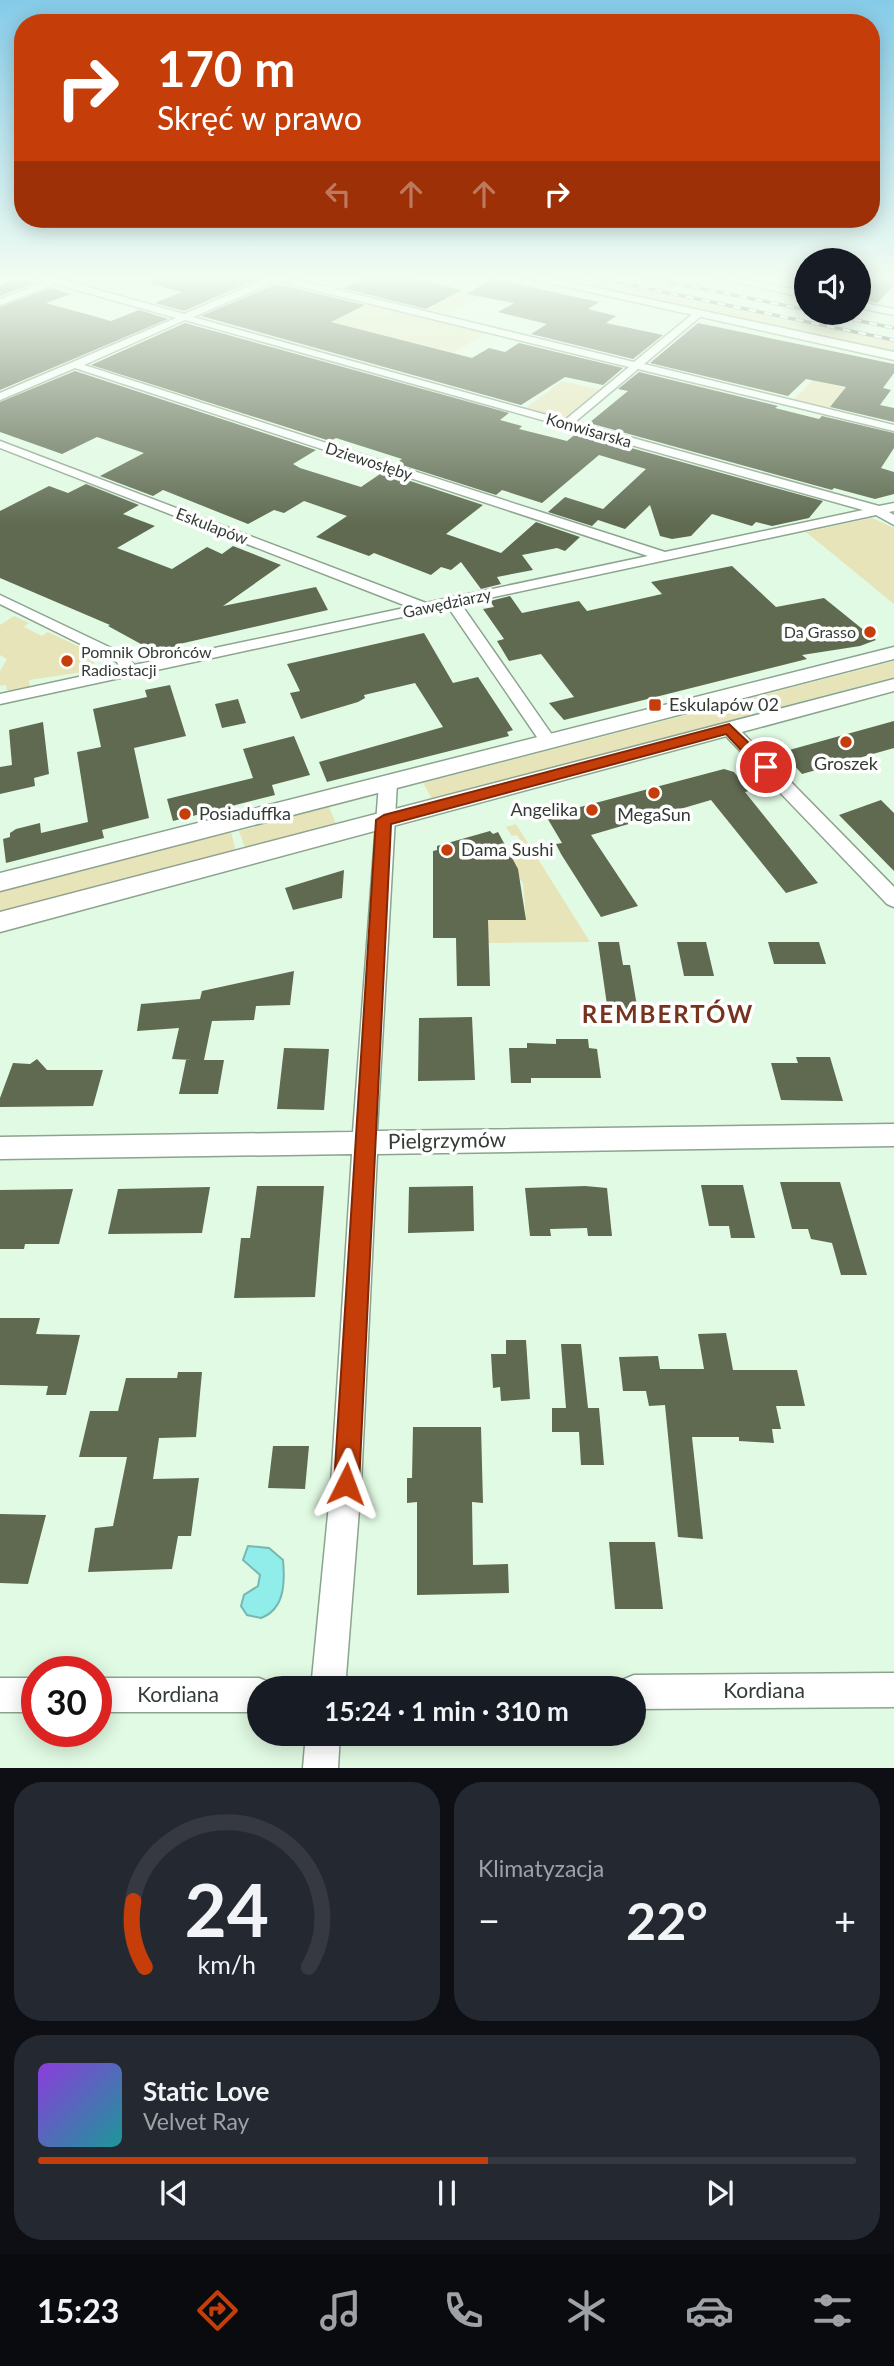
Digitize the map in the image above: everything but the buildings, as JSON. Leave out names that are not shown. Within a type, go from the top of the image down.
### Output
[{"type":"street","points":[[0,397],[88,360]]},
{"type":"street","name":"Konwisarska","points":[[334,360],[878,510],[894,521]]},
{"type":"street","points":[[611,360],[894,428]]},
{"type":"street","points":[[566,424],[645,360]]},
{"type":"street","name":"Dziewosłęby","points":[[75,365],[664,556]]},
{"type":"street","name":"Eskulapów","points":[[0,444],[424,608]]},
{"type":"street","name":"Gawędziarzy","points":[[0,699],[894,507]]},
{"type":"street","points":[[0,599],[124,659],[129,671]]},
{"type":"street","points":[[452,602],[549,742]]},
{"type":"street","points":[[0,882],[894,653]]},
{"type":"street","points":[[0,922],[894,685]]},
{"type":"street","points":[[729,729],[894,899]]},
{"type":"street","points":[[329,1676],[346,1484],[365,1167],[364,1142],[388,783]]},
{"type":"street","name":"Pielgrzymów","points":[[0,1148],[894,1135]]},
{"type":"street","name":"Kordiana","points":[[646,1692],[894,1690]]},
{"type":"street","points":[[0,1695],[21,1695]]},
{"type":"street","name":"Kordiana","points":[[112,1695],[247,1695]]},
{"type":"street","points":[[320,1768],[322,1746]]},
{"type":"shaded area","points":[[813,380],[845,388],[829,408],[794,399]]},
{"type":"shaded area","points":[[562,381],[601,390],[564,418],[526,408]]},
{"type":"shaded area","points":[[872,518],[894,528],[894,604],[806,532]]},
{"type":"shaded area","points":[[14,616],[29,623],[24,627],[42,636],[48,632],[97,655],[90,671],[29,680],[30,687],[13,691],[7,690],[6,685],[0,686],[0,671],[7,659],[0,655],[0,625]]},
{"type":"shaded area","points":[[894,661],[894,677],[764,711],[751,698]]},
{"type":"shaded area","points":[[741,701],[753,714],[432,799],[423,783]]},
{"type":"shaded area","points":[[329,807],[336,824],[245,848],[239,831]]},
{"type":"shaded area","points":[[516,824],[590,942],[485,943],[484,920],[526,920],[523,883],[513,872],[512,854],[503,841],[513,853],[525,849],[517,835],[512,836],[506,827]]},
{"type":"shaded area","points":[[231,832],[236,851],[0,913],[0,892]]},
{"type":"water","points":[[248,1546],[269,1548],[283,1560],[282,1594],[275,1608],[261,1618],[247,1615],[241,1606],[244,1595],[258,1586],[260,1575],[243,1560]]},
{"type":"place","name":"Da Grasso","points":[[870,632]]},
{"type":"place","name":"Pomnik Obrońców Radiostacji","points":[[67,661]]},
{"type":"place","name":"Eskulapów 02","points":[[655,705]]},
{"type":"place","name":"Groszek","points":[[846,742]]},
{"type":"place","name":"MegaSun","points":[[654,793]]},
{"type":"place","name":"Angelika","points":[[592,810]]},
{"type":"place","name":"Posiaduffka","points":[[185,814]]},
{"type":"place","name":"Dama Sushi","points":[[447,850]]},
{"type":"district","name":"REMBERTÓW","points":[[668,1015]]},
{"type":"route","points":[[346,1484],[384,820],[729,729],[766,767]]}]
